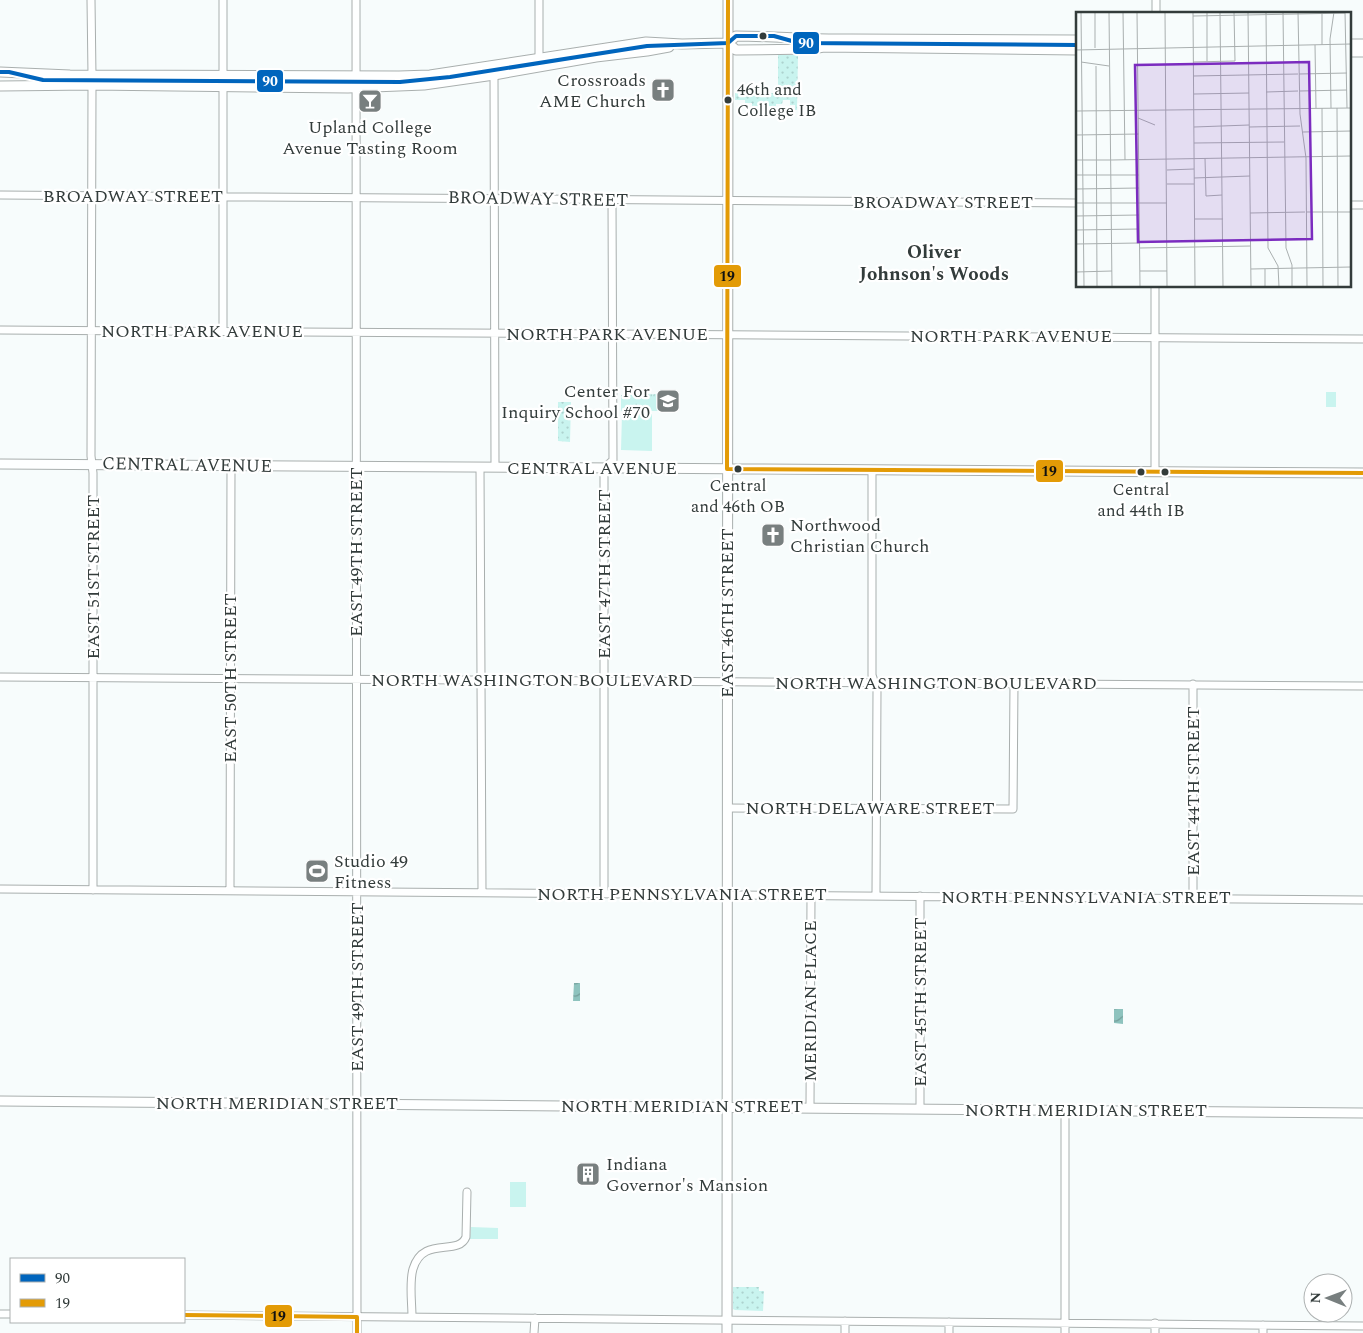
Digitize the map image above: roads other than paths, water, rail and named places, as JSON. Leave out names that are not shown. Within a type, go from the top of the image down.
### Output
[{"type":"main road","name":"EAST 46TH STREET","points":[[727,1333],[728,0]]},
{"type":"main road","points":[[0,86],[92,80],[223,81],[430,75],[646,42],[682,44],[728,43],[736,36],[774,36],[824,40],[1076,40]]},
{"type":"main road","points":[[728,43],[736,50],[812,49],[824,47],[1076,50]]},
{"type":"main road","points":[[223,81],[355,88],[424,84],[494,75],[682,44]]},
{"type":"main road","points":[[1350,44],[1363,44]]},
{"type":"main road","points":[[1350,52],[1363,52]]},
{"type":"main road","points":[[0,72],[92,80]]},
{"type":"main road","name":"CENTRAL AVENUE","points":[[0,464],[1363,473]]},
{"type":"main road","name":"NORTH MERIDIAN STREET","points":[[0,1101],[1363,1113]]},
{"type":"street","name":"EAST 51ST STREET","points":[[91,0],[94,890]]},
{"type":"street","points":[[223,0],[223,331]]},
{"type":"street","name":"EAST 49TH STREET","points":[[356,0],[357,1333]]},
{"type":"street","points":[[539,0],[539,58]]},
{"type":"street","points":[[494,75],[494,467]]},
{"type":"street","name":"BROADWAY STREET","points":[[0,195],[1076,203]]},
{"type":"street","name":"EAST 47TH STREET","points":[[604,893],[604,468],[613,460],[612,199]]},
{"type":"street","points":[[1350,205],[1363,205]]},
{"type":"street","points":[[1155,288],[1155,471]]},
{"type":"street","name":"NORTH PARK AVENUE","points":[[0,330],[1363,339]]},
{"type":"street","name":"EAST 50TH STREET","points":[[230,891],[231,466]]},
{"type":"street","points":[[480,467],[482,892]]},
{"type":"street","points":[[872,470],[872,675],[877,690],[876,896]]},
{"type":"street","name":"NORTH WASHINGTON BOULEVARD","points":[[0,677],[1363,686]]},
{"type":"street","name":"NORTH DELAWARE STREET","points":[[727,808],[1013,809],[1014,683]]},
{"type":"street","name":"EAST 44TH STREET","points":[[1193,684],[1193,898]]},
{"type":"street","name":"NORTH PENNSYLVANIA STREET","points":[[0,889],[1363,900]]},
{"type":"street","name":"MERIDIAN PLACE","points":[[810,1108],[811,895]]},
{"type":"street","name":"EAST 45TH STREET","points":[[920,896],[920,1108]]},
{"type":"street","points":[[1065,1110],[1065,1333]]},
{"type":"street","points":[[412,1317],[412,1275],[415,1265],[423,1254],[431,1249],[441,1246],[458,1246],[465,1241],[468,1192]]},
{"type":"street","points":[[185,1315],[1363,1326]]},
{"type":"street","points":[[534,1318],[534,1333]]},
{"type":"street","points":[[845,1320],[845,1333]]},
{"type":"street","points":[[949,1322],[949,1333]]},
{"type":"street","points":[[1155,1324],[1155,1333]]},
{"type":"street","points":[[1263,1325],[1263,1333]]},
{"type":"water","points":[[574,983],[580,983],[580,1001],[573,1001]]},
{"type":"water","points":[[1114,1009],[1123,1009],[1123,1024],[1114,1023]]},
{"type":"place","name":"Crossroads AME Church","points":[[663,90]]},
{"type":"place","name":"46th and College IB","points":[[728,100]]},
{"type":"place","name":"Upland College Avenue Tasting Room","points":[[370,101]]},
{"type":"place","name":"Center For Inquiry School #70","points":[[668,401]]},
{"type":"place","name":"Central and 46th OB","points":[[738,469]]},
{"type":"place","name":"Central and 44th IB","points":[[1141,472]]},
{"type":"place","name":"Northwood Christian Church","points":[[773,535]]},
{"type":"place","name":"Studio 49 Fitness","points":[[317,871]]},
{"type":"place","name":"Indiana Governor's Mansion","points":[[588,1174]]},
{"type":"district","name":"Oliver Johnson's Woods","points":[[934,263]]}]
